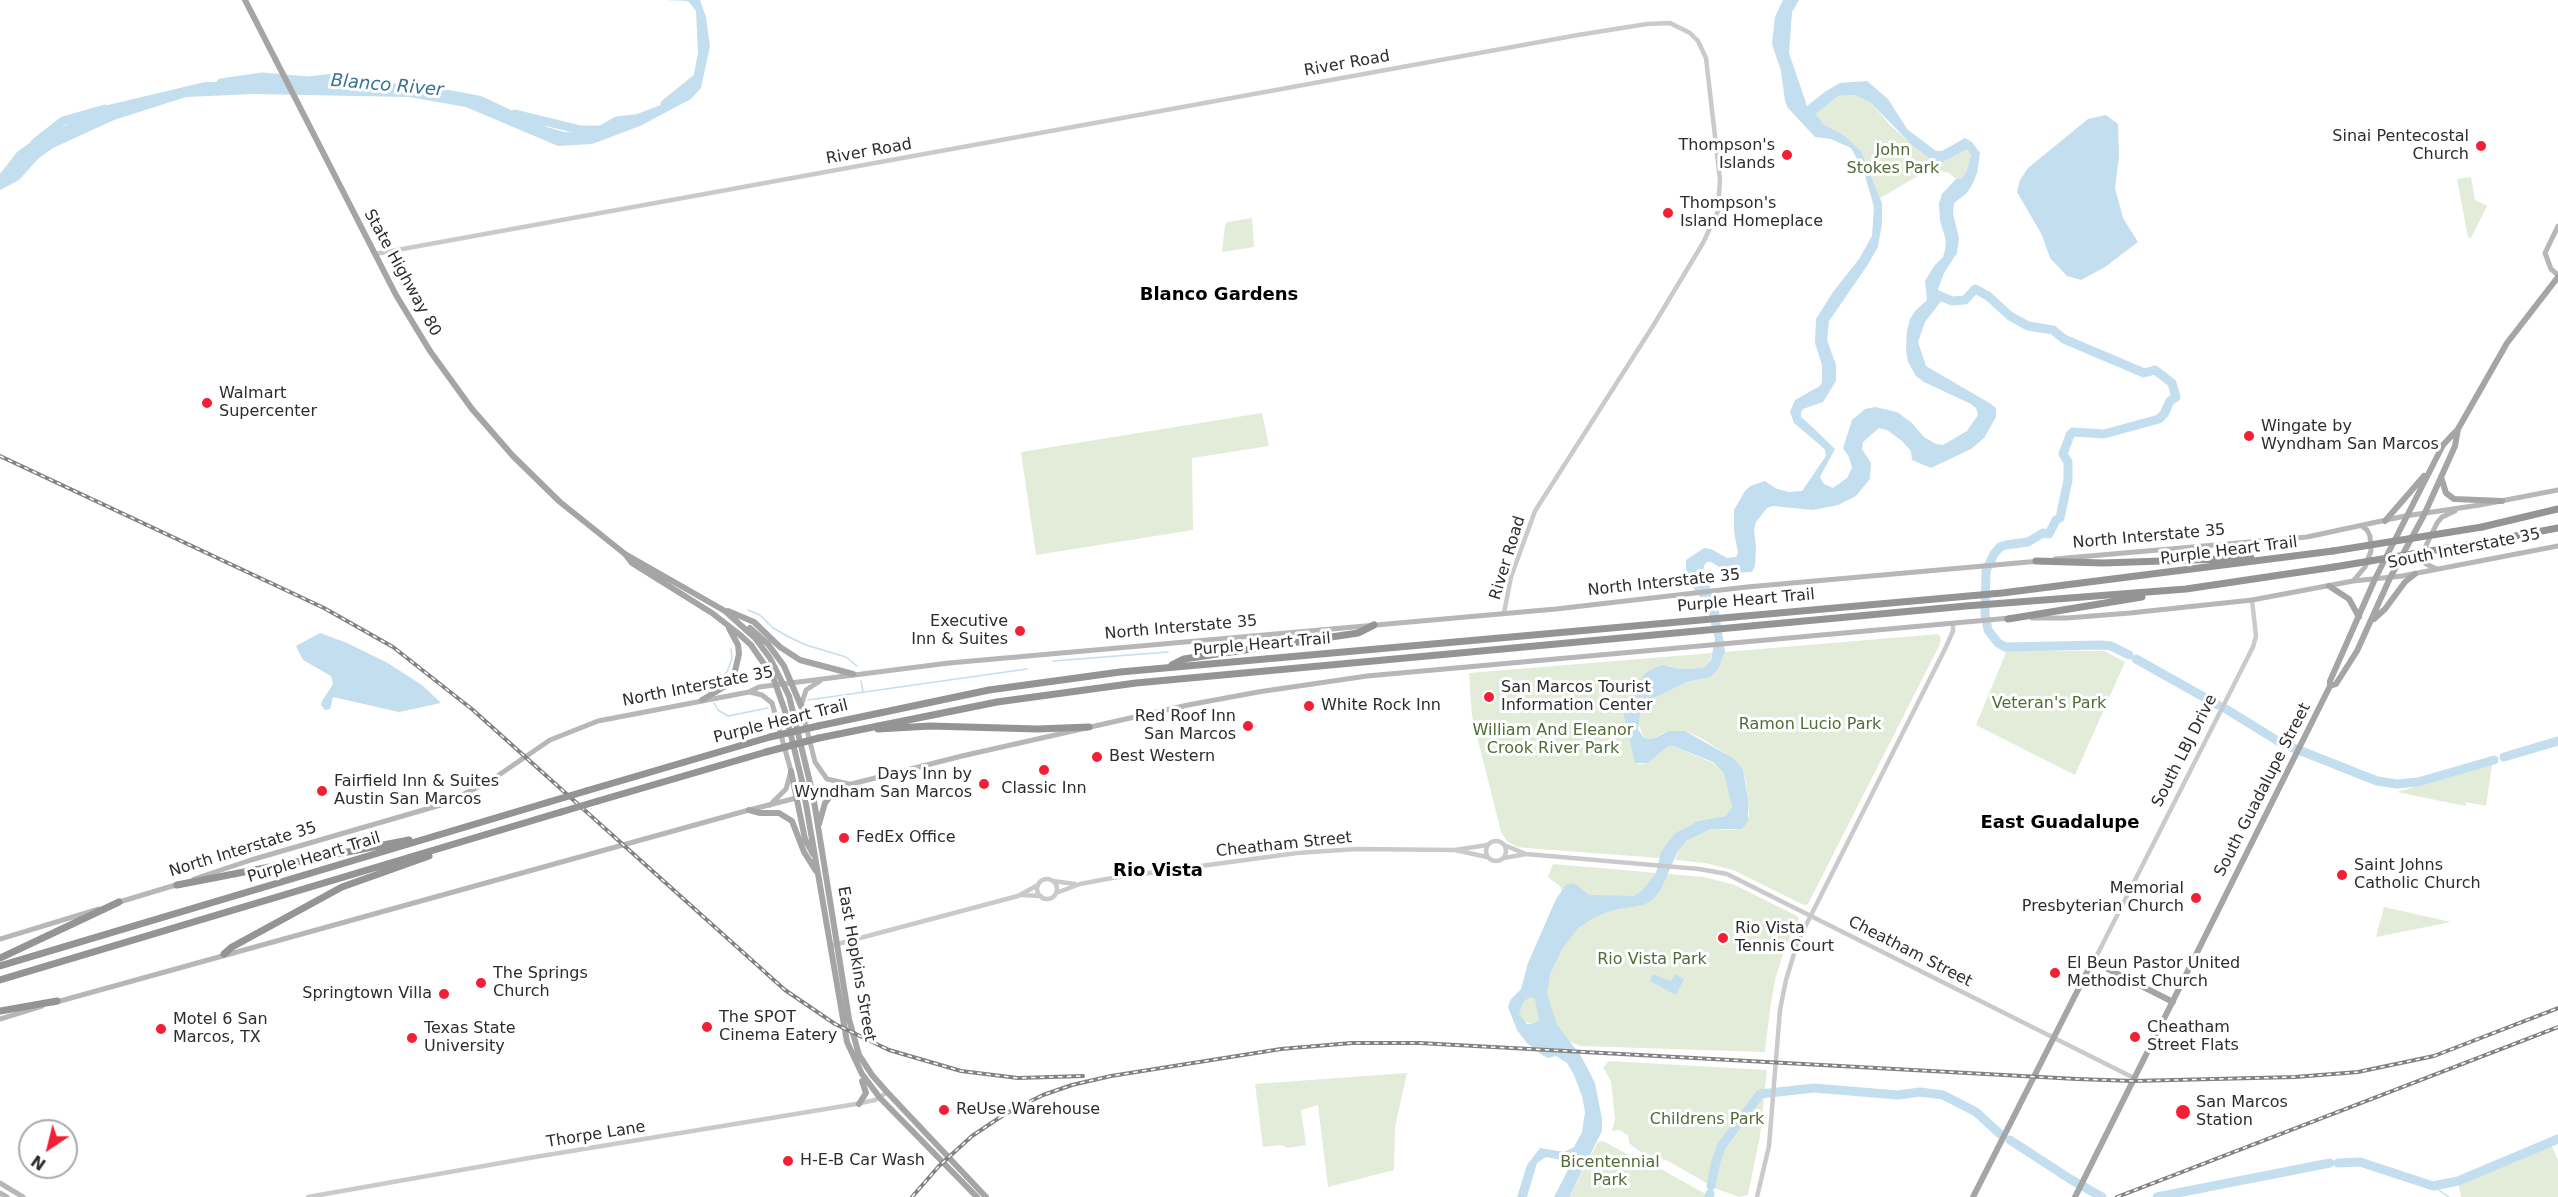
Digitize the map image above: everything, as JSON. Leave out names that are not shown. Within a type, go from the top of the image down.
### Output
[{"type":"highway","name":"Purple Heart Trail","points":[[0,966],[770,738],[989,690],[1169,667],[2002,592],[2333,551],[2482,527],[2558,509]]},
{"type":"highway","name":"Purple Heart Trail","points":[[0,980],[766,752],[857,729],[997,702],[1104,687],[1966,606],[2178,589],[2334,567],[2558,528]]},
{"type":"highway","points":[[2032,562],[2103,563],[2295,556]]},
{"type":"highway","points":[[2007,619],[2178,589]]},
{"type":"highway","points":[[1169,667],[1184,659],[1247,652],[1358,633],[1374,625]]},
{"type":"highway","points":[[857,729],[930,726],[1038,729],[1089,727]]},
{"type":"highway","points":[[177,885],[381,844],[436,836]]},
{"type":"highway","points":[[224,954],[232,947],[342,887],[474,838]]},
{"type":"highway","points":[[0,958],[119,902]]},
{"type":"highway","points":[[0,1011],[57,1002]]},
{"type":"main road","name":"State Highway 80","points":[[244,0],[415,328],[472,409],[536,480],[567,508],[625,554],[725,610],[762,646],[780,684],[813,795]]},
{"type":"main road","points":[[2558,226],[2545,253],[2550,269],[2558,276]]},
{"type":"main road","name":"South Guadalupe Street","points":[[2075,1197],[2330,686],[2330,681],[2375,579],[2405,516],[2443,445],[2458,429],[2492,366],[2524,318],[2558,276]]},
{"type":"main road","points":[[2547,290],[2558,287]]},
{"type":"main road","name":"South Guadalupe Street","points":[[2330,686],[2336,684],[2342,676],[2371,622],[2390,578],[2424,515],[2455,446],[2458,429]]},
{"type":"main road","points":[[2385,521],[2430,469]]},
{"type":"main road","points":[[2441,476],[2446,493],[2454,499],[2502,501]]},
{"type":"main road","points":[[2405,516],[2424,515],[2558,490]]},
{"type":"main road","points":[[2439,569],[2426,564],[2421,556],[2437,523],[2442,517],[2460,508]]},
{"type":"main road","name":"North Interstate 35","points":[[0,939],[177,885],[250,860],[444,804],[490,782],[550,740],[598,721],[780,684],[853,674],[1159,643],[1504,613],[1747,587],[2307,537],[2405,516]]},
{"type":"main road","points":[[2353,581],[2365,567],[2371,551],[2370,536],[2362,526]]},
{"type":"main road","name":"South Interstate 35","points":[[2375,579],[2415,574],[2558,546]]},
{"type":"main road","name":"State Highway 80","points":[[625,554],[632,563],[725,622],[751,645],[780,684],[805,797]]},
{"type":"main road","points":[[2371,622],[2385,609],[2408,578],[2415,574]]},
{"type":"main road","points":[[0,1019],[224,954],[749,810],[1089,727],[1258,692],[1340,679],[1621,652],[1966,621],[2067,618],[2252,600],[2375,579]]},
{"type":"main road","points":[[2329,586],[2349,599],[2359,618]]},
{"type":"main road","points":[[670,588],[680,590],[753,630],[768,644],[793,682],[815,762],[820,772],[827,779],[850,784]]},
{"type":"main road","points":[[725,610],[754,622],[780,647],[800,660],[853,674]]},
{"type":"main road","points":[[702,700],[724,687],[735,671],[739,654],[738,645],[725,622]]},
{"type":"main road","points":[[801,706],[806,690],[827,678]]},
{"type":"main road","points":[[749,692],[762,695],[772,703],[791,771],[805,839],[822,875],[827,906],[833,918]]},
{"type":"main road","points":[[769,806],[786,789],[791,771]]},
{"type":"main road","points":[[818,830],[825,803],[843,786]]},
{"type":"main road","name":"East Hopkins Street","points":[[813,795],[833,918],[833,945],[843,1029],[856,1064],[880,1098],[977,1197]]},
{"type":"main road","name":"East Hopkins Street","points":[[805,797],[814,857],[854,1042],[864,1063],[887,1092],[986,1197]]},
{"type":"main road","points":[[749,810],[760,813],[779,813],[792,821],[804,852],[818,874]]},
{"type":"main road","points":[[2095,965],[2102,966],[2173,1002]]},
{"type":"main road","name":"South LBJ Drive","points":[[1973,1197],[2087,971],[2095,965]]},
{"type":"main road","points":[[856,1064],[866,1090],[859,1104]]},
{"type":"main road","points":[[0,1183],[23,1197]]},
{"type":"main road","points":[[0,1192],[7,1197]]},
{"type":"street","name":"River Road","points":[[375,254],[1498,49],[1647,24],[1670,24],[1690,33],[1698,41],[1706,58],[1720,180],[1718,211],[1703,243],[1653,326],[1535,511],[1511,577],[1504,613]]},
{"type":"street","name":"South LBJ Drive","points":[[2095,965],[2094,961],[2250,652],[2256,636],[2252,600]]},
{"type":"street","points":[[1757,1197],[1769,1146],[1778,1026],[1786,980],[1798,941],[1946,647],[1953,631],[1953,622]]},
{"type":"street","points":[[1496,841],[1504,845],[1506,852],[1504,858],[1495,862],[1487,857],[1485,851],[1487,845],[1496,841]]},
{"type":"street","name":"Cheatham Street","points":[[1056,893],[1080,884],[1297,853],[1357,849],[1455,850],[1487,845]]},
{"type":"street","name":"Cheatham Street","points":[[1504,845],[1526,854]]},
{"type":"street","name":"Cheatham Street","points":[[1455,850],[1487,857]]},
{"type":"street","name":"Cheatham Street","points":[[1504,858],[1526,854],[1650,864],[1727,874],[2134,1078]]},
{"type":"street","points":[[833,945],[1018,896],[1045,879],[1053,881],[1057,888],[1056,893],[1050,898],[1018,896]]},
{"type":"street","name":"Cheatham Street","points":[[1053,881],[1080,884]]},
{"type":"street","points":[[1038,885],[1038,892],[1041,896]]},
{"type":"street","name":"Thorpe Lane","points":[[308,1197],[859,1104],[880,1098],[887,1092]]},
{"type":"green space","name":"John Stokes Park","points":[[1854,95],[1870,102],[1890,125],[1922,153],[1943,162],[1967,149],[1971,155],[1966,173],[1962,178],[1956,179],[1949,173],[1940,171],[1923,173],[1880,198],[1861,151],[1845,136],[1823,124],[1816,114],[1838,96]]},
{"type":"green space","points":[[2471,177],[2475,200],[2487,206],[2471,238],[2468,237],[2457,179]]},
{"type":"green space","points":[[1252,218],[1254,247],[1222,252],[1225,225],[1228,222]]},
{"type":"green space","points":[[1262,413],[1269,446],[1192,458],[1193,530],[1036,555],[1021,452]]},
{"type":"green space","name":"Ramon Lucio Park","points":[[1938,634],[1941,638],[1939,646],[1808,904],[1804,905],[1733,870],[1705,863],[1675,860],[1681,845],[1686,841],[1711,829],[1735,830],[1749,816],[1746,783],[1743,769],[1733,758],[1699,737],[1685,731],[1663,733],[1652,739],[1644,738],[1638,723],[1641,707],[1646,702],[1687,682],[1710,677],[1718,670],[1725,652]]},
{"type":"green space","name":"Veteran's Park","points":[[2007,650],[2104,651],[2125,662],[2075,775],[1976,725]]},
{"type":"green space","name":"William And Eleanor Crook River Park","points":[[1712,653],[1710,660],[1703,668],[1679,669],[1670,666],[1645,673],[1637,686],[1638,764],[1648,763],[1667,747],[1673,746],[1713,763],[1724,773],[1728,784],[1732,807],[1730,813],[1726,816],[1698,821],[1675,833],[1659,858],[1517,847],[1507,841],[1501,832],[1472,716],[1469,673]]},
{"type":"green space","points":[[2492,765],[2486,806],[2466,802],[2465,806],[2397,792]]},
{"type":"green space","name":"Rio Vista Park","points":[[1553,864],[1704,877],[1735,885],[1797,916],[1799,919],[1784,951],[1775,980],[1765,1052],[1580,1046],[1522,1020],[1519,1014],[1520,1007],[1569,926],[1561,887],[1548,877]]},
{"type":"green space","points":[[2384,907],[2451,922],[2376,937]]},
{"type":"green space","name":"Childrens Park","points":[[1609,1061],[1767,1070],[1760,1136],[1748,1195],[1739,1197],[1717,1189],[1668,1161],[1639,1151],[1629,1143],[1628,1135],[1619,1130],[1612,1131],[1615,1119],[1611,1081],[1603,1067]]},
{"type":"green space","points":[[1407,1073],[1395,1127],[1394,1170],[1328,1187],[1318,1105],[1301,1110],[1306,1145],[1288,1148],[1281,1145],[1263,1147],[1255,1084]]},
{"type":"green space","name":"Bicentennial Park","points":[[1603,1141],[1638,1160],[1661,1169],[1711,1197],[1569,1197],[1598,1142]]},
{"type":"green space","points":[[2551,1144],[2558,1160],[2558,1197],[2461,1197],[2458,1181]]},
{"type":"water","points":[[664,0],[700,0],[706,17],[710,46],[701,88],[691,99],[640,126],[592,144],[558,146],[466,107],[409,97],[253,94],[186,97],[114,120],[53,148],[39,158],[19,180],[0,190],[0,174],[17,152],[31,142],[108,105],[205,82],[339,81],[423,85],[481,96],[547,127],[564,132],[586,133],[661,105],[684,90],[693,79],[698,53],[696,11],[688,1]]},
{"type":"water","points":[[1783,0],[1799,0],[1792,12],[1789,53],[1807,106],[1840,83],[1867,81],[1888,99],[1907,129],[1936,151],[1942,151],[1965,138],[1972,142],[1980,153],[1973,183],[1967,193],[1954,203],[1953,214],[1959,238],[1957,253],[1944,273],[1938,289],[1942,300],[1925,322],[1918,342],[1926,366],[1991,404],[1996,408],[1996,417],[1984,438],[1971,449],[1931,468],[1912,460],[1911,451],[1902,441],[1887,430],[1879,428],[1863,442],[1862,449],[1871,463],[1870,479],[1856,496],[1838,505],[1813,510],[1773,506],[1767,508],[1756,522],[1754,530],[1756,548],[1755,566],[1752,572],[1729,573],[1711,562],[1707,562],[1704,566],[1703,572],[1718,605],[1725,652],[1718,670],[1710,677],[1687,682],[1646,702],[1641,707],[1638,729],[1644,738],[1652,739],[1669,731],[1685,731],[1733,758],[1743,769],[1748,800],[1748,821],[1742,829],[1711,829],[1686,841],[1678,851],[1660,891],[1653,899],[1644,905],[1613,910],[1595,917],[1578,928],[1562,949],[1550,974],[1547,993],[1557,1025],[1581,1056],[1595,1083],[1602,1131],[1569,1197],[1554,1197],[1572,1162],[1546,1157],[1537,1163],[1527,1197],[1517,1197],[1527,1165],[1540,1148],[1564,1152],[1574,1147],[1582,1132],[1585,1112],[1582,1096],[1567,1063],[1556,1056],[1548,1058],[1542,1055],[1527,1043],[1517,1030],[1508,1007],[1511,999],[1521,989],[1528,963],[1556,899],[1566,885],[1574,883],[1589,895],[1634,896],[1642,891],[1656,873],[1661,852],[1675,833],[1698,821],[1726,816],[1732,807],[1724,773],[1713,762],[1673,746],[1667,747],[1648,763],[1635,763],[1622,707],[1645,673],[1663,665],[1680,669],[1703,668],[1711,660],[1715,639],[1712,627],[1706,604],[1695,591],[1686,570],[1686,560],[1704,548],[1711,549],[1727,558],[1736,557],[1738,553],[1734,531],[1734,510],[1745,491],[1750,486],[1765,481],[1777,489],[1789,492],[1802,491],[1826,456],[1825,450],[1794,423],[1790,412],[1795,400],[1820,386],[1822,382],[1822,365],[1815,343],[1816,319],[1833,292],[1859,259],[1872,236],[1874,207],[1864,172],[1851,148],[1831,139],[1815,137],[1788,108],[1781,71],[1772,44],[1775,17]],"holes":[[[1854,95],[1870,102],[1913,146],[1933,161],[1943,162],[1967,149],[1971,155],[1966,173],[1962,178],[1956,179],[1942,194],[1939,203],[1940,220],[1946,241],[1945,250],[1943,257],[1925,281],[1927,300],[1910,319],[1906,351],[1908,362],[1916,376],[1971,404],[1976,408],[1978,415],[1967,431],[1943,445],[1924,437],[1912,423],[1897,412],[1875,407],[1865,409],[1852,420],[1843,448],[1852,468],[1847,478],[1833,488],[1824,484],[1820,477],[1835,449],[1801,417],[1801,412],[1803,409],[1823,402],[1836,381],[1836,365],[1827,340],[1829,321],[1878,247],[1882,223],[1882,203],[1861,151],[1845,136],[1823,124],[1816,114],[1838,96]],[[1530,997],[1535,999],[1539,1020],[1533,1024],[1527,1024],[1519,1014],[1523,1002]]]},
{"type":"water","points":[[2106,115],[2118,124],[2119,157],[2115,188],[2123,218],[2138,242],[2105,267],[2081,280],[2067,276],[2050,258],[2042,235],[2017,192],[2020,180],[2028,168],[2088,119]]},
{"type":"water","points":[[320,633],[386,662],[422,685],[441,703],[399,712],[333,697],[330,709],[325,710],[321,705],[333,684],[331,676],[303,660],[296,646]]},
{"type":"water","points":[[1653,974],[1671,981],[1675,974],[1684,979],[1676,995],[1650,981]]},
{"type":"waterway","name":"Blanco River","points":[[221,83],[262,77],[308,81],[335,78],[371,83]]},
{"type":"waterway","name":"Blanco River","points":[[665,104],[696,79]]},
{"type":"waterway","name":"Blanco River","points":[[35,143],[63,121],[105,109]]},
{"type":"waterway","name":"Blanco River","points":[[515,114],[581,130],[601,130],[617,121],[634,119]]},
{"type":"waterway","points":[[1933,293],[1952,301],[1965,300],[1975,289],[1988,296],[2010,316],[2028,326],[2053,330],[2064,339],[2144,373],[2155,370],[2172,383],[2176,397],[2170,401],[2159,419],[2104,434],[2073,432],[2070,435],[2063,454],[2068,462],[2068,480],[2060,518],[2056,520],[2049,534],[2043,533],[2028,542],[2000,547],[1986,571],[1985,614],[1988,630],[1998,643],[2005,647],[2102,645],[2111,646],[2129,655]]},
{"type":"waterway","points":[[748,610],[760,615],[773,628],[789,637],[806,645],[846,657],[857,666]]},
{"type":"waterway","points":[[709,692],[708,690],[727,672],[732,658],[731,649]]},
{"type":"waterway","points":[[1053,661],[1168,652]]},
{"type":"waterway","points":[[2136,659],[2218,705]]},
{"type":"waterway","points":[[808,700],[1027,669]]},
{"type":"waterway","points":[[861,681],[863,692]]},
{"type":"waterway","points":[[714,703],[718,710],[728,716],[768,708]]},
{"type":"waterway","points":[[2226,709],[2281,743],[2377,781],[2397,784],[2418,782],[2494,760]]},
{"type":"waterway","points":[[2504,757],[2558,741]]},
{"type":"waterway","points":[[1711,1186],[1722,1145],[1760,1094],[1814,1088],[1898,1095],[1920,1092],[1943,1095],[1976,1112],[2000,1134]]},
{"type":"waterway","points":[[2338,1163],[2360,1162],[2433,1186],[2458,1181],[2558,1139]]},
{"type":"waterway","points":[[2010,1140],[2102,1197]]},
{"type":"waterway","points":[[2157,1197],[2330,1163]]},
{"type":"waterway","points":[[2433,1186],[2449,1197]]},
{"type":"railway","points":[[0,456],[324,608],[393,647],[473,710],[785,990],[835,1024],[889,1050],[961,1071],[1018,1078],[1083,1076]]},
{"type":"railway","points":[[912,1197],[939,1166],[972,1136],[1005,1114],[1043,1095],[1072,1085],[1111,1076],[1281,1049],[1352,1043],[1420,1043],[2077,1079],[2133,1081],[2295,1077],[2358,1072],[2434,1056],[2558,1008]]},
{"type":"railway","points":[[2117,1197],[2558,1027]]},
{"type":"place","name":"Sinai Pentecostal Church","points":[[2481,146]]},
{"type":"place","name":"Thompson's Islands","points":[[1787,155]]},
{"type":"place","name":"Thompson's Island Homeplace","points":[[1668,213]]},
{"type":"place","name":"Walmart Supercenter","points":[[207,403]]},
{"type":"place","name":"Wingate by Wyndham San Marcos","points":[[2249,436]]},
{"type":"place","name":"Executive Inn & Suites","points":[[1020,631]]},
{"type":"place","name":"San Marcos Tourist Information Center","points":[[1489,697]]},
{"type":"place","name":"White Rock Inn","points":[[1309,706]]},
{"type":"place","name":"Red Roof Inn San Marcos","points":[[1248,726]]},
{"type":"place","name":"Best Western","points":[[1097,757]]},
{"type":"place","name":"Classic Inn","points":[[1044,770]]},
{"type":"place","name":"Days Inn by Wyndham San Marcos","points":[[984,784]]},
{"type":"place","name":"Fairfield Inn & Suites Austin San Marcos","points":[[322,791]]},
{"type":"place","name":"FedEx Office","points":[[844,838]]},
{"type":"place","name":"Saint Johns Catholic Church","points":[[2342,875]]},
{"type":"place","name":"Memorial Presbyterian Church","points":[[2196,898]]},
{"type":"place","name":"Rio Vista Tennis Court","points":[[1723,938]]},
{"type":"place","name":"El Beun Pastor United Methodist Church","points":[[2055,973]]},
{"type":"place","name":"The Springs Church","points":[[481,983]]},
{"type":"place","name":"Springtown Villa","points":[[444,994]]},
{"type":"place","name":"The SPOT Cinema Eatery","points":[[707,1027]]},
{"type":"place","name":"Motel 6 San Marcos, TX","points":[[161,1029]]},
{"type":"place","name":"Cheatham Street Flats","points":[[2135,1037]]},
{"type":"place","name":"Texas State University","points":[[412,1038]]},
{"type":"place","name":"ReUse Warehouse","points":[[944,1110]]},
{"type":"place","name":"San Marcos Station","points":[[2183,1112]]},
{"type":"place","name":"H-E-B Car Wash","points":[[788,1161]]},
{"type":"district","name":"Blanco Gardens","points":[[1219,295]]},
{"type":"district","name":"East Guadalupe","points":[[2060,823]]},
{"type":"district","name":"Rio Vista","points":[[1158,871]]}]
